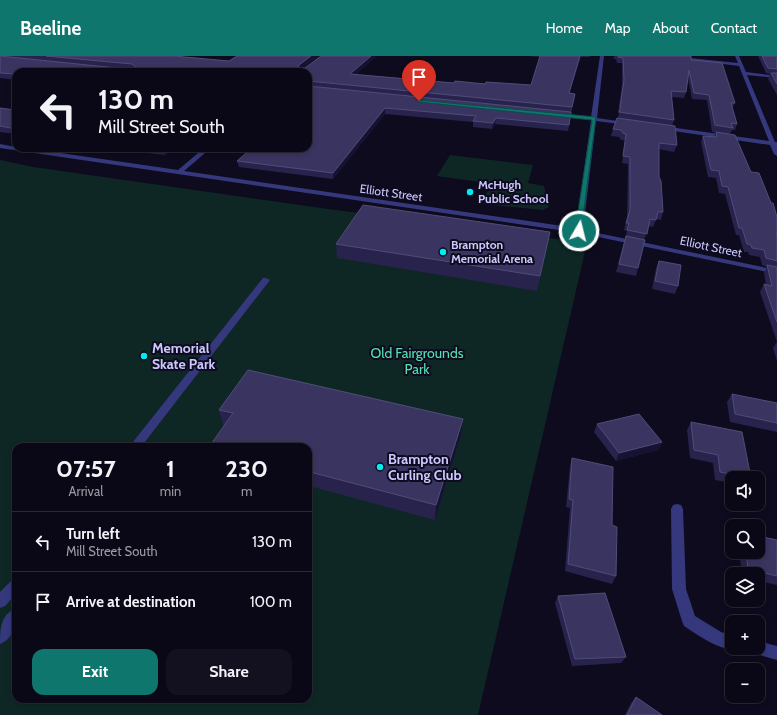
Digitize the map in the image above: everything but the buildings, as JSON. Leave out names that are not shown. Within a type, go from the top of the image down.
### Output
[{"type":"street","points":[[579,231],[602,56]]},
{"type":"street","points":[[660,56],[740,65]]},
{"type":"street","points":[[737,56],[743,73],[775,144],[777,154]]},
{"type":"street","points":[[743,73],[777,77]]},
{"type":"street","points":[[555,114],[633,124]]},
{"type":"street","points":[[656,127],[775,144]]},
{"type":"street","name":"Elliott Street","points":[[0,146],[12,148]]},
{"type":"street","name":"Elliott Street","points":[[40,152],[579,231],[777,272]]},
{"type":"street","points":[[178,173],[203,152]]},
{"type":"street","points":[[138,443],[266,280]]},
{"type":"street","points":[[677,509],[679,589],[689,621],[719,639],[725,640]]},
{"type":"street","points":[[0,601],[12,590]]},
{"type":"street","points":[[0,637],[12,620]]},
{"type":"street","points":[[765,649],[777,652]]},
{"type":"green space","points":[[450,155],[533,165],[528,183],[544,186],[549,207],[543,210],[484,204],[487,192],[501,185],[437,176]]},
{"type":"green space","name":"Old Fairgrounds Park","points":[[0,160],[33,167],[321,208],[587,243],[478,715],[0,715]]},
{"type":"place","name":"McHugh Public School","points":[[470,192]]},
{"type":"place","name":"Brampton Memorial Arena","points":[[443,252]]},
{"type":"place","name":"Memorial Skate Park","points":[[144,356]]},
{"type":"place","name":"Brampton Curling Club","points":[[380,467]]},
{"type":"route","points":[[419,101],[594,118],[579,231]]}]
